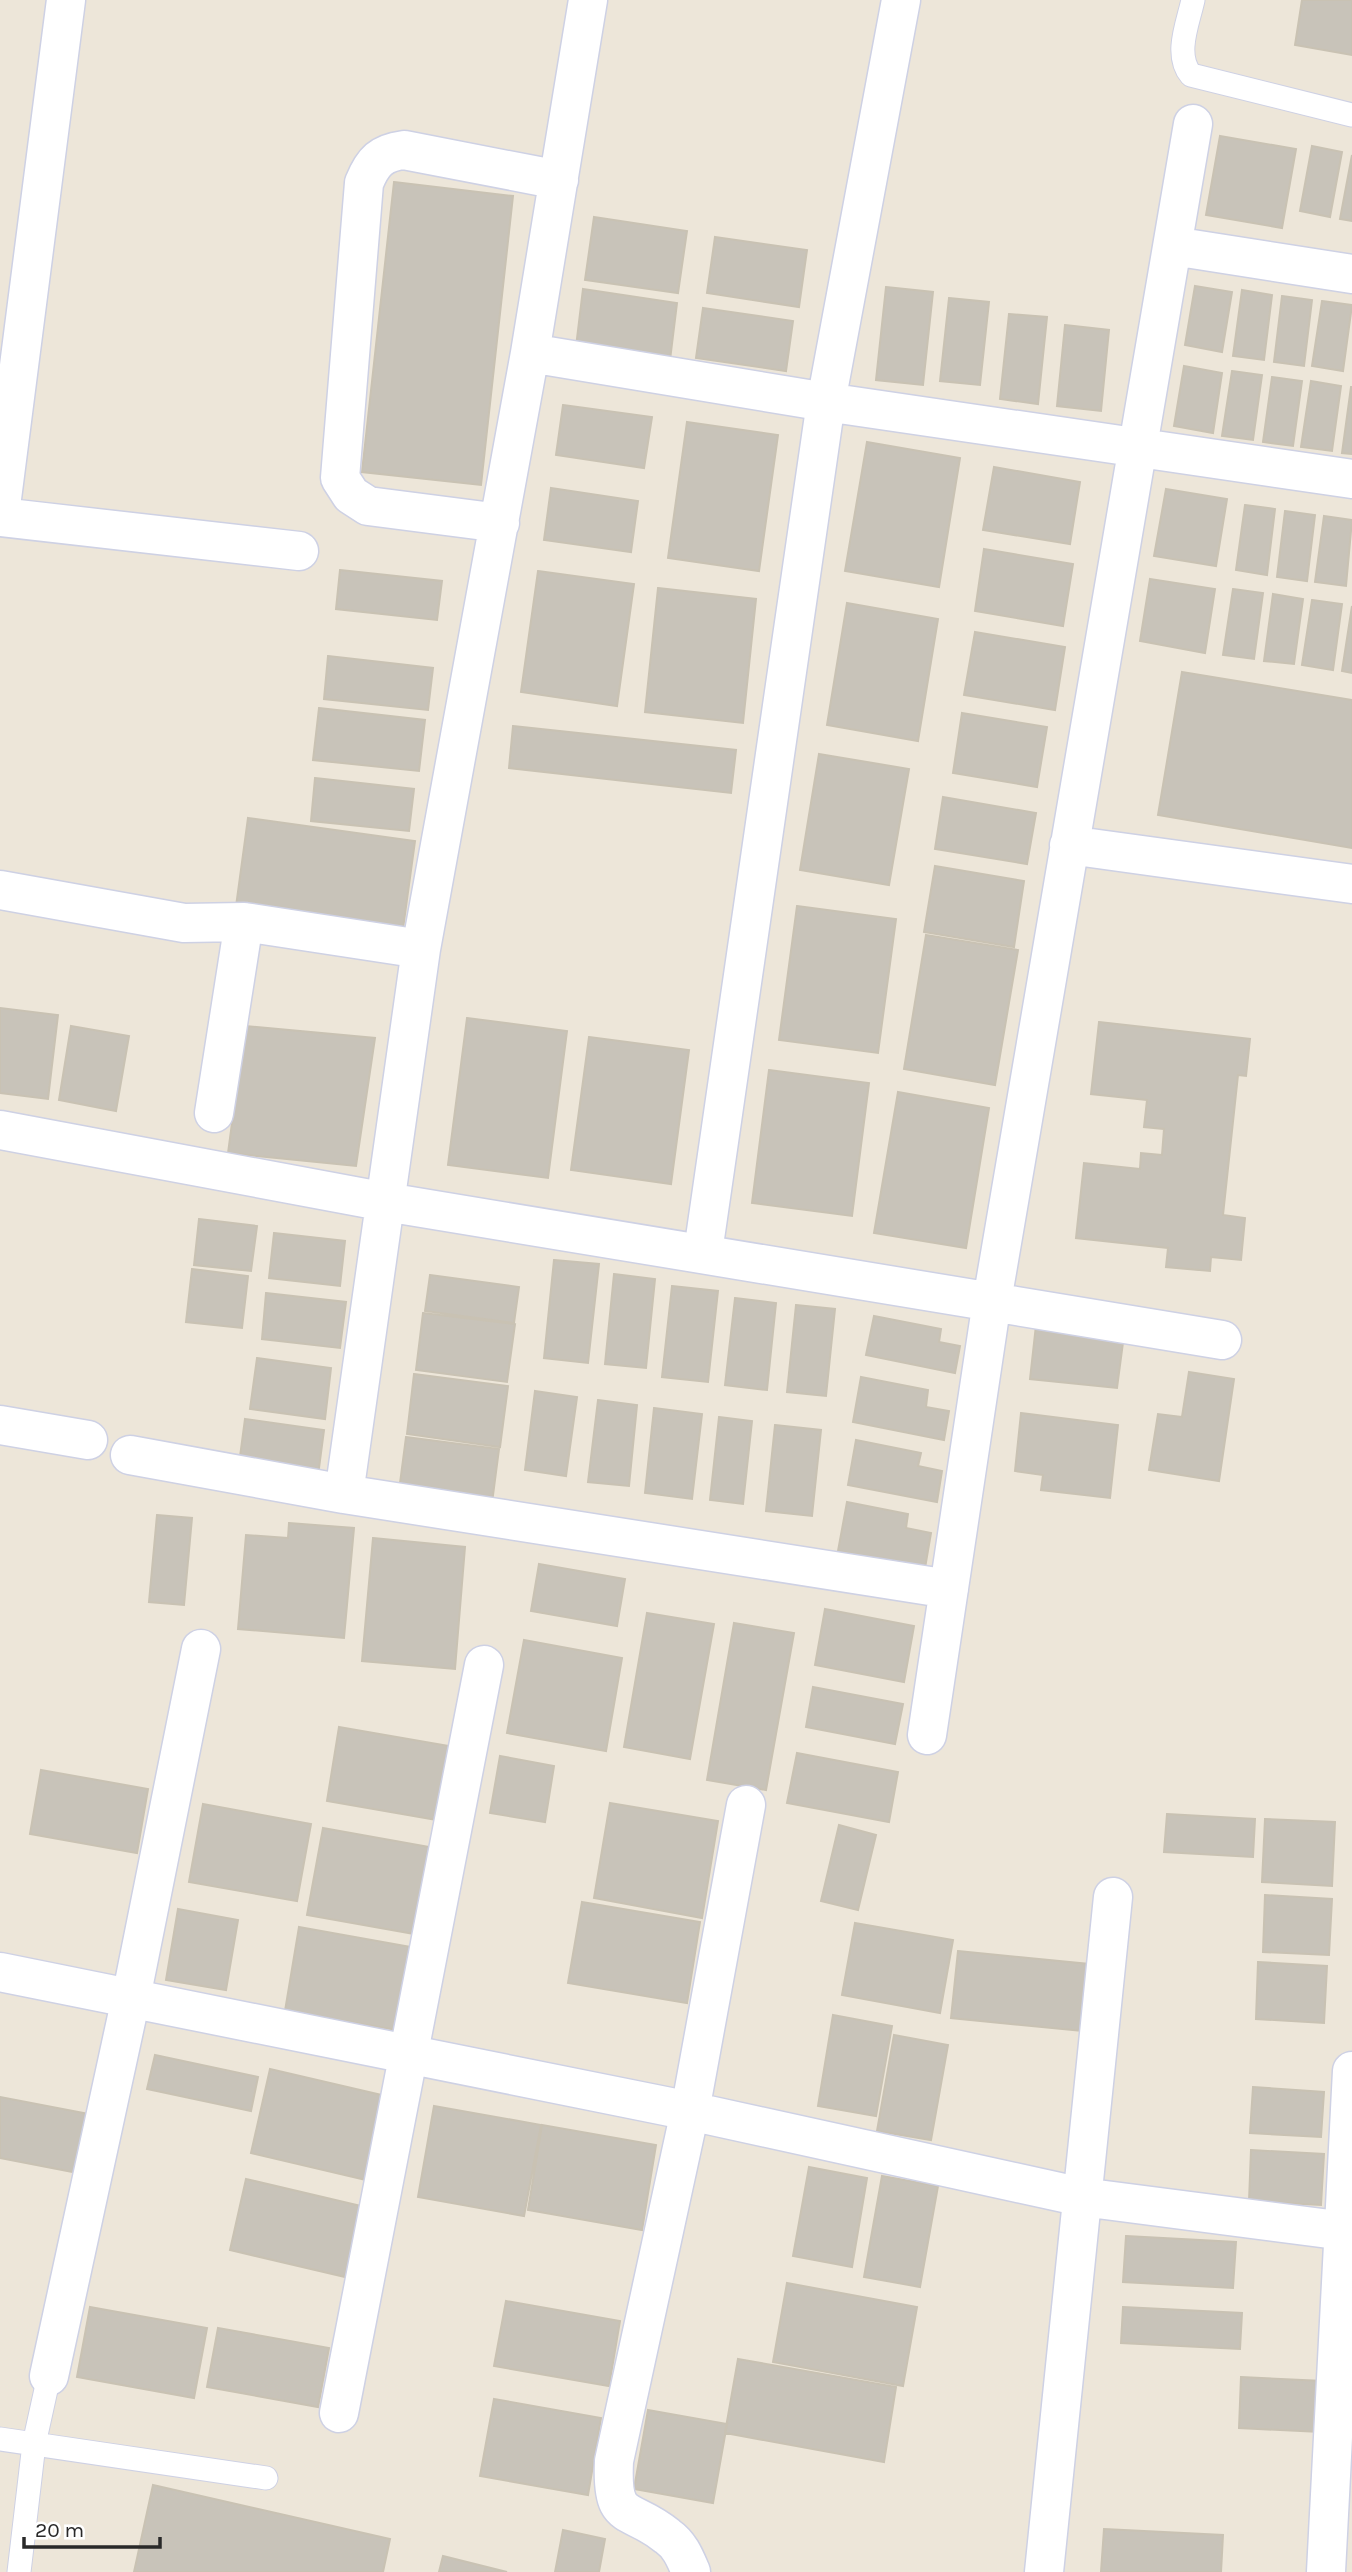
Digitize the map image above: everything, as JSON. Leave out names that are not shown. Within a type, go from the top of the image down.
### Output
[{"type":"street","points":[[66,0],[0,515],[299,551]]},
{"type":"street","points":[[344,1494],[421,948],[530,354],[588,0]]},
{"type":"street","points":[[703,1252],[826,402],[901,0]]},
{"type":"street","points":[[927,1735],[992,1301],[1193,124]]},
{"type":"street","points":[[500,523],[368,506],[351,495],[340,478],[365,183],[371,165],[386,153],[404,150],[559,180]]},
{"type":"street","points":[[1173,246],[1352,274]]},
{"type":"street","points":[[530,354],[826,402],[1352,479]]},
{"type":"street","points":[[1069,845],[1352,884]]},
{"type":"street","points":[[0,890],[184,923],[244,922],[421,948]]},
{"type":"street","points":[[214,1113],[244,922]]},
{"type":"street","points":[[0,1130],[386,1202],[703,1252],[1222,1340]]},
{"type":"street","points":[[0,1425],[88,1440]]},
{"type":"street","points":[[130,1455],[344,1494],[949,1589]]},
{"type":"street","points":[[49,2376],[131,1998],[201,1649]]},
{"type":"street","points":[[339,2413],[411,2055],[484,1665]]},
{"type":"street","points":[[691,2572],[682,2552],[667,2535],[624,2513],[612,2489],[614,2460],[690,2111],[746,1805]]},
{"type":"street","points":[[1044,2572],[1113,1897]]},
{"type":"street","points":[[0,1972],[690,2111],[1082,2197],[1348,2231]]},
{"type":"street","points":[[1326,2572],[1348,2231],[1352,2071]]},
{"type":"lane","points":[[1193,0],[1182,54],[1184,67],[1191,75],[1352,115]]},
{"type":"lane","points":[[19,2572],[34,2444],[49,2376]]},
{"type":"lane","points":[[0,2439],[266,2478]]},
{"type":"building","points":[[1302,0],[1352,0],[1352,55],[1295,45]]},
{"type":"building","points":[[1220,136],[1296,149],[1282,228],[1206,215]]},
{"type":"building","points":[[1312,146],[1342,152],[1330,217],[1300,211]]},
{"type":"building","points":[[1352,155],[1352,221],[1340,219]]},
{"type":"building","points":[[394,182],[513,196],[481,485],[362,472]]},
{"type":"building","points":[[594,217],[687,231],[678,293],[585,280]]},
{"type":"building","points":[[715,237],[807,250],[799,307],[707,293]]},
{"type":"building","points":[[1195,286],[1232,292],[1222,352],[1185,345]]},
{"type":"building","points":[[886,287],[933,292],[923,385],[876,380]]},
{"type":"building","points":[[583,289],[677,303],[670,360],[576,347]]},
{"type":"building","points":[[1242,290],[1272,295],[1264,360],[1233,356]]},
{"type":"building","points":[[1282,296],[1312,300],[1304,366],[1274,362]]},
{"type":"building","points":[[949,298],[989,302],[980,385],[940,381]]},
{"type":"building","points":[[1322,301],[1352,305],[1343,371],[1312,366]]},
{"type":"building","points":[[703,308],[793,321],[786,371],[696,358]]},
{"type":"building","points":[[1009,314],[1047,317],[1038,404],[1000,399]]},
{"type":"building","points":[[1065,325],[1109,330],[1101,411],[1057,406]]},
{"type":"building","points":[[1184,366],[1222,373],[1213,433],[1174,426]]},
{"type":"building","points":[[1232,371],[1262,375],[1253,440],[1222,436]]},
{"type":"building","points":[[1272,377],[1302,381],[1293,446],[1263,442]]},
{"type":"building","points":[[1311,381],[1341,386],[1332,451],[1301,447]]},
{"type":"building","points":[[1352,387],[1352,454],[1342,453]]},
{"type":"building","points":[[563,405],[652,417],[644,468],[556,455]]},
{"type":"building","points":[[687,422],[778,435],[759,571],[668,558]]},
{"type":"building","points":[[867,442],[960,458],[939,587],[845,571]]},
{"type":"building","points":[[994,467],[1080,482],[1070,544],[983,530]]},
{"type":"building","points":[[551,488],[638,501],[631,552],[544,540]]},
{"type":"building","points":[[1166,489],[1227,499],[1216,566],[1154,556]]},
{"type":"building","points":[[1245,505],[1275,509],[1267,575],[1236,570]]},
{"type":"building","points":[[1285,511],[1315,515],[1307,581],[1277,577]]},
{"type":"building","points":[[1324,516],[1352,520],[1346,586],[1315,582]]},
{"type":"building","points":[[984,549],[1073,564],[1063,626],[975,611]]},
{"type":"building","points":[[340,570],[442,581],[437,620],[336,609]]},
{"type":"building","points":[[538,571],[634,584],[617,706],[521,692]]},
{"type":"building","points":[[1150,579],[1215,589],[1205,653],[1140,641]]},
{"type":"building","points":[[658,588],[756,599],[743,723],[645,712]]},
{"type":"building","points":[[1233,589],[1263,593],[1254,659],[1223,655]]},
{"type":"building","points":[[1273,594],[1303,599],[1294,664],[1264,661]]},
{"type":"building","points":[[1312,600],[1342,604],[1333,670],[1302,665]]},
{"type":"building","points":[[847,603],[938,619],[918,741],[827,725]]},
{"type":"building","points":[[1352,606],[1352,673],[1342,671]]},
{"type":"building","points":[[975,632],[1065,647],[1055,710],[964,695]]},
{"type":"building","points":[[328,656],[433,668],[428,710],[324,699]]},
{"type":"building","points":[[1182,672],[1352,700],[1352,848],[1158,815]]},
{"type":"building","points":[[319,708],[425,720],[419,771],[313,760]]},
{"type":"building","points":[[962,713],[1047,727],[1037,787],[953,773]]},
{"type":"building","points":[[513,726],[736,750],[731,793],[509,768]]},
{"type":"building","points":[[819,754],[909,769],[889,885],[800,870]]},
{"type":"building","points":[[315,778],[414,789],[409,831],[311,821]]},
{"type":"building","points":[[943,797],[1036,813],[1027,864],[935,849]]},
{"type":"building","points":[[248,818],[415,841],[402,936],[235,914]]},
{"type":"building","points":[[935,866],[1024,881],[1014,947],[924,932]]},
{"type":"building","points":[[797,906],[896,919],[878,1053],[779,1040]]},
{"type":"building","points":[[926,935],[1018,950],[995,1085],[904,1069]]},
{"type":"building","points":[[0,1008],[58,1015],[48,1099],[0,1093]]},
{"type":"building","points":[[467,1018],[567,1031],[548,1178],[448,1165]]},
{"type":"building","points":[[1099,1022],[1250,1039],[1246,1076],[1238,1075],[1223,1215],[1245,1218],[1241,1260],[1211,1257],[1210,1271],[1166,1267],[1168,1248],[1076,1238],[1084,1163],[1140,1169],[1141,1153],[1162,1155],[1164,1129],[1144,1127],[1147,1100],[1091,1094]]},
{"type":"building","points":[[71,1026],[129,1036],[116,1111],[59,1100]]},
{"type":"building","points":[[245,1026],[375,1038],[356,1166],[228,1153]]},
{"type":"building","points":[[589,1037],[689,1050],[671,1184],[571,1170]]},
{"type":"building","points":[[769,1070],[869,1083],[852,1216],[752,1203]]},
{"type":"building","points":[[898,1092],[989,1108],[966,1248],[874,1233]]},
{"type":"building","points":[[199,1219],[257,1226],[251,1271],[194,1265]]},
{"type":"building","points":[[274,1233],[345,1241],[340,1286],[269,1278]]},
{"type":"building","points":[[554,1260],[599,1264],[588,1363],[544,1358]]},
{"type":"building","points":[[192,1269],[248,1276],[242,1328],[186,1322]]},
{"type":"building","points":[[614,1274],[655,1279],[646,1368],[605,1364]]},
{"type":"building","points":[[430,1275],[519,1287],[514,1323],[425,1311]]},
{"type":"building","points":[[672,1286],[718,1291],[708,1382],[662,1377]]},
{"type":"building","points":[[266,1293],[346,1302],[340,1348],[262,1339]]},
{"type":"building","points":[[735,1298],[776,1303],[767,1390],[725,1385]]},
{"type":"building","points":[[796,1305],[835,1309],[826,1396],[787,1392]]},
{"type":"building","points":[[423,1313],[515,1324],[507,1382],[416,1370]]},
{"type":"building","points":[[874,1316],[941,1329],[939,1342],[960,1346],[955,1373],[866,1355]]},
{"type":"building","points":[[1036,1325],[1124,1335],[1117,1388],[1030,1379]]},
{"type":"building","points":[[257,1358],[331,1368],[325,1419],[250,1409]]},
{"type":"building","points":[[1189,1372],[1234,1379],[1219,1481],[1149,1470],[1158,1414],[1182,1417]]},
{"type":"building","points":[[414,1374],[508,1386],[500,1447],[407,1434]]},
{"type":"building","points":[[861,1377],[928,1390],[926,1407],[949,1411],[944,1440],[853,1422]]},
{"type":"building","points":[[535,1391],[577,1397],[566,1476],[525,1470]]},
{"type":"building","points":[[598,1400],[637,1405],[629,1486],[588,1482]]},
{"type":"building","points":[[654,1408],[702,1414],[692,1499],[645,1493]]},
{"type":"building","points":[[1021,1413],[1118,1425],[1110,1498],[1041,1490],[1043,1475],[1015,1471]]},
{"type":"building","points":[[719,1417],[752,1421],[743,1504],[710,1500]]},
{"type":"building","points":[[245,1419],[324,1430],[317,1483],[238,1472]]},
{"type":"building","points":[[775,1425],[821,1430],[812,1516],[766,1511]]},
{"type":"building","points":[[406,1437],[499,1449],[492,1503],[399,1491]]},
{"type":"building","points":[[856,1440],[921,1453],[918,1466],[942,1471],[937,1502],[848,1485]]},
{"type":"building","points":[[847,1502],[908,1514],[906,1528],[931,1533],[925,1568],[838,1551]]},
{"type":"building","points":[[157,1515],[192,1518],[184,1605],[149,1602]]},
{"type":"building","points":[[289,1523],[354,1528],[344,1638],[238,1629],[246,1535],[288,1538]]},
{"type":"building","points":[[373,1538],[465,1547],[455,1669],[362,1661]]},
{"type":"building","points":[[539,1564],[625,1579],[617,1626],[531,1611]]},
{"type":"building","points":[[825,1609],[914,1626],[904,1682],[815,1665]]},
{"type":"building","points":[[647,1613],[714,1624],[690,1759],[624,1747]]},
{"type":"building","points":[[734,1623],[794,1633],[766,1790],[707,1780]]},
{"type":"building","points":[[524,1640],[622,1658],[606,1751],[507,1733]]},
{"type":"building","points":[[813,1687],[903,1704],[895,1744],[806,1727]]},
{"type":"building","points":[[339,1727],[449,1746],[437,1820],[327,1801]]},
{"type":"building","points":[[797,1753],[898,1772],[889,1822],[787,1803]]},
{"type":"building","points":[[500,1756],[554,1766],[545,1822],[490,1813]]},
{"type":"building","points":[[41,1770],[148,1789],[137,1853],[30,1834]]},
{"type":"building","points":[[610,1803],[718,1821],[702,1918],[594,1898]]},
{"type":"building","points":[[203,1804],[311,1824],[297,1901],[189,1882]]},
{"type":"building","points":[[1167,1814],[1255,1819],[1253,1857],[1164,1852]]},
{"type":"building","points":[[1265,1819],[1335,1822],[1332,1886],[1262,1882]]},
{"type":"building","points":[[839,1825],[876,1835],[858,1910],[821,1901]]},
{"type":"building","points":[[323,1828],[435,1848],[420,1935],[307,1915]]},
{"type":"building","points":[[1265,1895],[1332,1899],[1329,1955],[1263,1952]]},
{"type":"building","points":[[582,1902],[700,1922],[687,2003],[568,1983]]},
{"type":"building","points":[[178,1909],[238,1920],[226,1990],[166,1980]]},
{"type":"building","points":[[855,1923],[953,1940],[940,2013],[842,1995]]},
{"type":"building","points":[[299,1927],[411,1947],[397,2030],[285,2011]]},
{"type":"building","points":[[958,1951],[1089,1964],[1082,2031],[951,2018]]},
{"type":"building","points":[[1258,1962],[1327,1966],[1324,2023],[1256,2019]]},
{"type":"building","points":[[833,2015],[892,2026],[876,2116],[818,2106]]},
{"type":"building","points":[[894,2035],[948,2045],[931,2140],[877,2131]]},
{"type":"building","points":[[155,2055],[258,2077],[251,2111],[147,2089]]},
{"type":"building","points":[[270,2069],[386,2096],[366,2180],[251,2153]]},
{"type":"building","points":[[1253,2087],[1324,2092],[1321,2137],[1250,2133]]},
{"type":"building","points":[[0,2097],[89,2114],[78,2173],[0,2158]]},
{"type":"building","points":[[434,2106],[541,2125],[524,2216],[418,2197]]},
{"type":"building","points":[[542,2125],[656,2145],[642,2230],[528,2210]]},
{"type":"building","points":[[1251,2150],[1324,2154],[1321,2205],[1249,2201]]},
{"type":"building","points":[[809,2167],[867,2178],[852,2267],[793,2256]]},
{"type":"building","points":[[882,2176],[938,2186],[920,2287],[864,2277]]},
{"type":"building","points":[[246,2179],[361,2206],[345,2277],[230,2250]]},
{"type":"building","points":[[1126,2236],[1236,2242],[1233,2288],[1123,2282]]},
{"type":"building","points":[[787,2283],[917,2307],[903,2386],[773,2362]]},
{"type":"building","points":[[506,2301],[620,2321],[609,2386],[494,2366]]},
{"type":"building","points":[[90,2307],[207,2328],[194,2398],[77,2377]]},
{"type":"building","points":[[1123,2307],[1242,2313],[1240,2349],[1121,2343]]},
{"type":"building","points":[[218,2328],[329,2348],[318,2407],[207,2387]]},
{"type":"building","points":[[738,2359],[896,2387],[884,2462],[725,2433]]},
{"type":"building","points":[[1241,2377],[1323,2381],[1320,2432],[1239,2428]]},
{"type":"building","points":[[494,2399],[601,2418],[588,2495],[480,2476]]},
{"type":"building","points":[[648,2410],[727,2424],[713,2503],[634,2489]]},
{"type":"building","points":[[153,2485],[390,2539],[383,2572],[134,2572]]},
{"type":"building","points":[[1104,2529],[1223,2535],[1221,2572],[1101,2572]]},
{"type":"building","points":[[563,2530],[605,2539],[599,2572],[555,2572]]},
{"type":"building","points":[[443,2556],[507,2572],[439,2572]]}]
